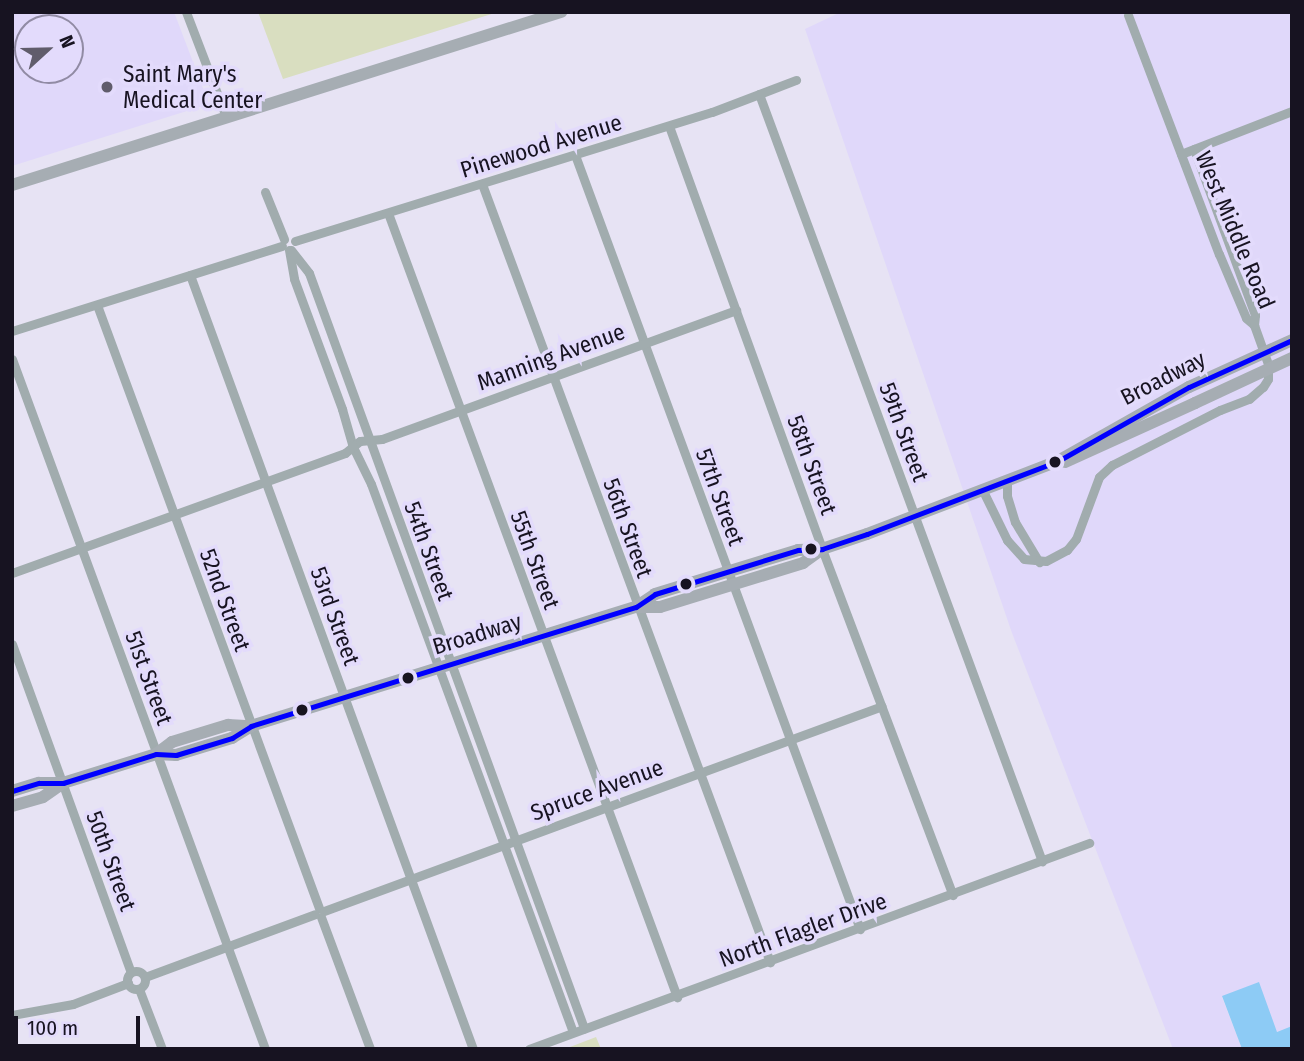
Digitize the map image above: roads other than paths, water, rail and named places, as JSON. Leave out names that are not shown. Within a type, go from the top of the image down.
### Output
[{"type":"main road","points":[[12,184],[561,12]]},
{"type":"main road","name":"Broadway","points":[[636,607],[655,594],[798,550],[822,549],[915,517],[1058,461],[1189,387],[1292,340]]},
{"type":"main road","name":"Broadway","points":[[1058,461],[1065,462],[1292,358]]},
{"type":"main road","name":"Broadway","points":[[12,791],[38,783],[63,783],[156,754],[172,743],[228,725],[251,726],[636,607],[660,607],[803,563],[822,549]]},
{"type":"main road","name":"Broadway","points":[[12,806],[43,797],[63,783]]},
{"type":"street","points":[[186,12],[226,117]]},
{"type":"street","name":"West Middle Road","points":[[1128,15],[1246,318],[1254,325]]},
{"type":"street","name":"Pinewood Avenue","points":[[12,331],[669,126],[796,80]]},
{"type":"street","name":"59th Street","points":[[759,94],[1042,862]]},
{"type":"street","points":[[1181,154],[1292,111]]},
{"type":"street","name":"58th Street","points":[[669,126],[822,549],[954,895]]},
{"type":"street","name":"West Middle Road","points":[[1194,149],[1255,315],[1254,325]]},
{"type":"street","name":"57th Street","points":[[575,155],[731,585],[860,929]]},
{"type":"street","name":"56th Street","points":[[482,184],[636,607],[770,962]]},
{"type":"street","name":"54th Street","points":[[265,192],[288,245],[309,273],[375,442],[384,485],[584,1028]]},
{"type":"street","name":"55th Street","points":[[388,214],[677,997]]},
{"type":"street","name":"54th Street","points":[[288,245],[294,279],[346,420],[353,450],[370,484],[573,1032]]},
{"type":"street","name":"53rd Street","points":[[190,275],[473,1049]]},
{"type":"street","name":"52nd Street","points":[[97,305],[370,1049]]},
{"type":"street","name":"Manning Avenue","points":[[12,573],[736,310]]},
{"type":"street","points":[[983,491],[1007,540],[1024,559],[1039,562],[1067,550],[1076,538],[1099,477],[1112,465],[1220,410],[1258,394],[1268,379],[1268,364],[1254,325]]},
{"type":"street","name":"51st Street","points":[[12,359],[265,1049]]},
{"type":"street","points":[[1007,481],[1007,496],[1015,522],[1039,562]]},
{"type":"street","name":"50th Street","points":[[12,644],[131,972]]},
{"type":"street","name":"Spruce Avenue","points":[[145,977],[882,706]]},
{"type":"street","name":"North Flagler Drive","points":[[529,1049],[677,997],[1089,843]]},
{"type":"street","points":[[139,971],[145,977],[144,985],[139,989],[131,988],[128,983],[131,972],[139,971]]},
{"type":"street","points":[[12,1015],[73,1004],[128,983]]},
{"type":"street","points":[[139,989],[162,1049]]},
{"type":"street","points":[[12,1042],[14,1049]]},
{"type":"water","points":[[1259,982],[1277,1032],[1292,1026],[1292,1049],[1242,1049],[1222,996]]},
{"type":"place","name":"Saint Mary's Medical Center","points":[[107,87]]}]
